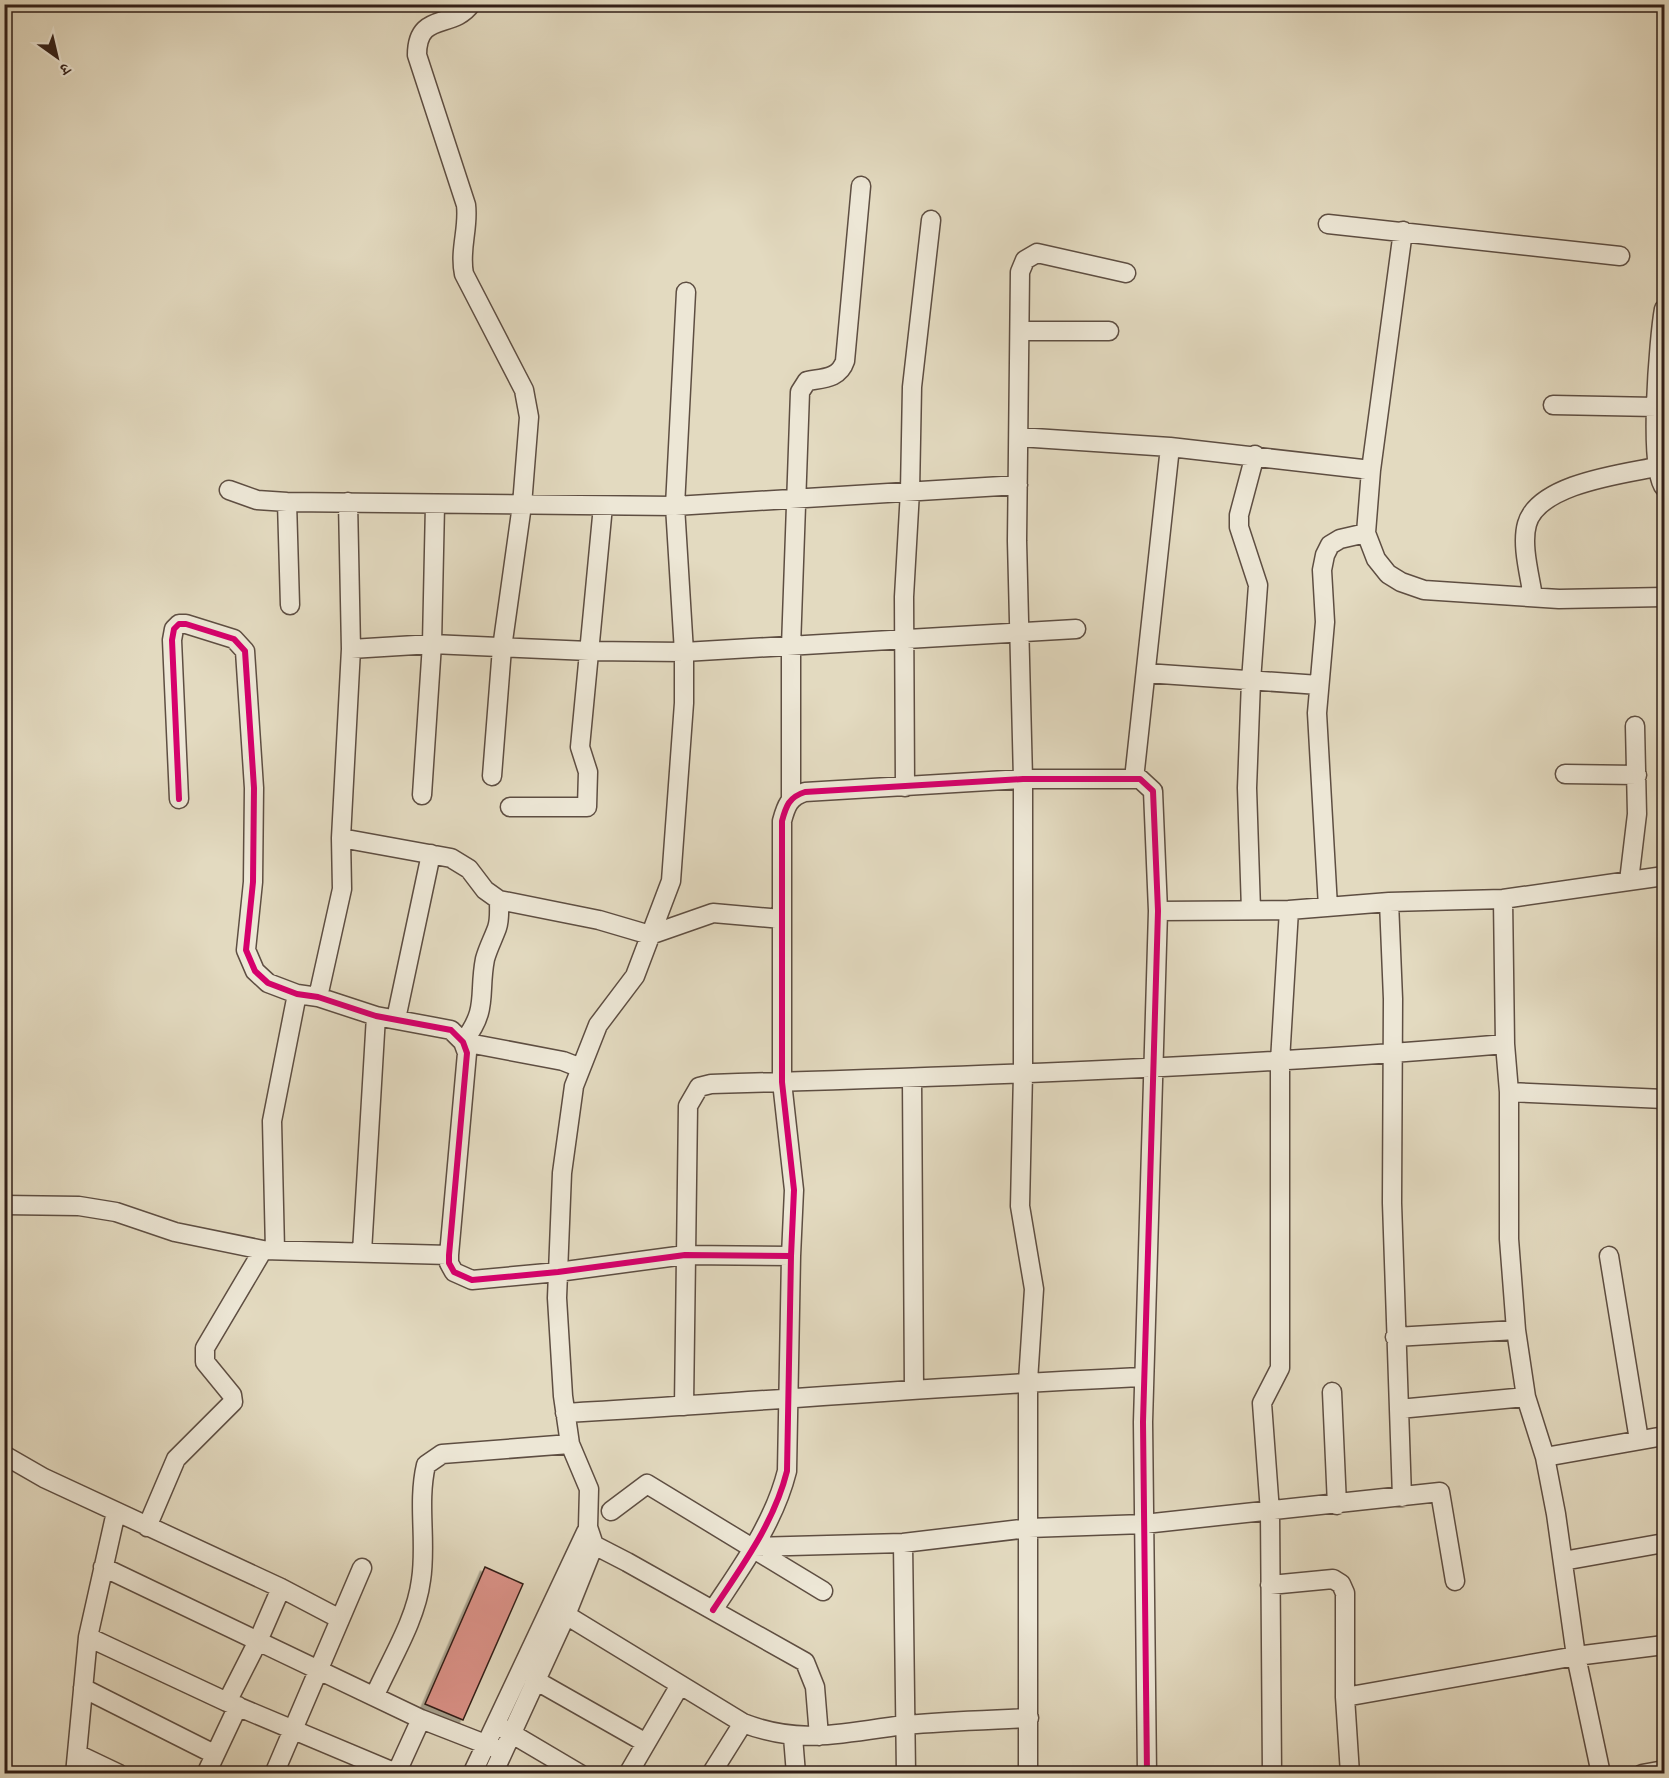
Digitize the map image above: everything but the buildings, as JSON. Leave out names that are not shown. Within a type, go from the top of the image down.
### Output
[{"type":"street","points":[[471,4],[464,13],[425,29],[417,42],[417,55],[466,205],[467,228],[462,263],[464,273],[524,390],[527,403],[529,432],[522,505],[502,648],[492,776]]},
{"type":"street","points":[[791,800],[791,647],[802,386],[807,381],[834,376],[842,369],[845,361],[861,186]]},
{"type":"street","points":[[905,787],[904,597],[910,491],[912,387],[931,220]]},
{"type":"street","points":[[1328,224],[1620,256]]},
{"type":"street","points":[[1403,231],[1371,470],[1366,533],[1376,559],[1388,573],[1401,582],[1424,590],[1533,597],[1665,597]]},
{"type":"street","points":[[1028,1773],[1028,1381],[1034,1289],[1020,1206],[1023,1073],[1023,779],[1018,633],[1020,272],[1025,260],[1037,253],[1126,273]]},
{"type":"street","points":[[472,1773],[567,1590],[587,1538],[589,1489],[570,1443],[565,1413],[556,1298],[562,1173],[574,1086],[598,1025],[636,976],[671,881],[684,703],[684,652],[675,507],[686,292]]},
{"type":"street","points":[[1665,309],[1656,407],[1656,467],[1659,481],[1665,487]]},
{"type":"street","points":[[1020,331],[1109,331]]},
{"type":"street","points":[[1552,405],[1656,407]]},
{"type":"street","points":[[1019,437],[1170,447],[1371,470]]},
{"type":"street","points":[[1134,779],[1170,447]]},
{"type":"street","points":[[1251,910],[1247,788],[1258,585],[1239,527],[1239,515],[1255,455]]},
{"type":"street","points":[[1533,597],[1525,533],[1527,522],[1534,511],[1557,493],[1574,485],[1656,467]]},
{"type":"street","points":[[229,490],[257,500],[287,502],[675,507],[796,497],[849,497],[1018,485]]},
{"type":"street","points":[[287,502],[290,605]]},
{"type":"street","points":[[318,997],[342,889],[341,838],[351,649],[348,502]]},
{"type":"street","points":[[422,795],[432,644],[435,505]]},
{"type":"street","points":[[510,807],[587,807],[588,772],[580,747],[603,506]]},
{"type":"street","points":[[1328,907],[1318,760],[1319,685],[1324,629],[1322,570],[1330,545],[1340,539],[1366,533]]},
{"type":"street","points":[[179,799],[172,640],[174,629],[179,624],[186,624],[234,639],[245,651],[254,788],[253,882],[246,950],[255,971],[268,983],[297,994],[318,997],[376,1016],[451,1030],[463,1042],[467,1053],[449,1255],[449,1263],[454,1272],[472,1280],[558,1272],[684,1255],[791,1256]]},
{"type":"street","points":[[351,649],[432,644],[590,651],[684,652],[1077,629]]},
{"type":"street","points":[[1146,673],[1319,685]]},
{"type":"street","points":[[1629,881],[1636,835],[1635,726]]},
{"type":"street","points":[[1565,774],[1637,775]]},
{"type":"street","points":[[713,1610],[755,1547],[780,1498],[787,1471],[794,1190],[782,1082],[782,821],[787,804],[805,792],[1023,779],[1140,779],[1153,791],[1158,911],[1144,1377],[1147,1773]]},
{"type":"street","points":[[341,838],[431,854],[460,862],[485,890],[499,900],[599,920],[650,935],[713,913],[782,919]]},
{"type":"street","points":[[396,1019],[431,854]]},
{"type":"street","points":[[1158,911],[1289,910],[1389,902],[1503,899],[1665,876]]},
{"type":"street","points":[[1503,899],[1505,1044],[1509,1092],[1509,1239],[1516,1330],[1526,1397],[1545,1457],[1576,1656],[1601,1773]]},
{"type":"street","points":[[463,1042],[474,1028],[481,1009],[485,962],[498,922],[499,900]]},
{"type":"street","points":[[1389,902],[1393,1054],[1392,1203],[1402,1497]]},
{"type":"street","points":[[1272,1773],[1270,1512],[1262,1403],[1280,1368],[1280,1061],[1289,910]]},
{"type":"street","points":[[147,1527],[176,1459],[233,1402],[232,1395],[206,1362],[205,1348],[269,1250],[272,1120],[297,994]]},
{"type":"street","points":[[362,1252],[376,1016]]},
{"type":"street","points":[[463,1042],[563,1061],[581,1068]]},
{"type":"street","points":[[684,1406],[684,1255],[688,1106],[692,1095],[699,1087],[711,1084],[912,1078],[1280,1061],[1505,1044]]},
{"type":"street","points":[[912,1078],[914,1390]]},
{"type":"street","points":[[1509,1092],[1665,1099]]},
{"type":"street","points":[[4,1205],[79,1206],[116,1212],[165,1229],[269,1250],[449,1255]]},
{"type":"street","points":[[1609,1256],[1639,1440]]},
{"type":"street","points":[[1395,1337],[1516,1330]]},
{"type":"street","points":[[565,1413],[789,1400],[1028,1381],[1144,1377]]},
{"type":"street","points":[[1332,1392],[1336,1505]]},
{"type":"street","points":[[1399,1409],[1526,1397]]},
{"type":"street","points":[[1545,1457],[1665,1436]]},
{"type":"street","points":[[375,1695],[417,1602],[422,1579],[422,1516],[426,1465],[442,1454],[570,1443]]},
{"type":"street","points":[[4,1455],[44,1478],[281,1588],[340,1619]]},
{"type":"street","points":[[611,1511],[648,1484],[755,1547],[823,1591]]},
{"type":"street","points":[[755,1547],[903,1543],[1029,1528],[1144,1524],[1440,1492],[1455,1581]]},
{"type":"street","points":[[75,1773],[88,1637],[116,1512]]},
{"type":"street","points":[[587,1538],[805,1662],[815,1687],[819,1736]]},
{"type":"street","points":[[903,1543],[906,1773]]},
{"type":"street","points":[[1563,1561],[1665,1543]]},
{"type":"street","points":[[104,1567],[321,1669],[421,1719],[503,1751]]},
{"type":"street","points":[[274,1773],[321,1669],[362,1568]]},
{"type":"street","points":[[1270,1585],[1333,1579],[1341,1584],[1345,1593],[1345,1697],[1350,1773]]},
{"type":"street","points":[[206,1773],[232,1704],[281,1588]]},
{"type":"street","points":[[493,1773],[566,1615],[567,1590]]},
{"type":"street","points":[[566,1615],[743,1723],[769,1733],[793,1737],[819,1736],[907,1725],[1029,1718]]},
{"type":"street","points":[[88,1637],[232,1704],[396,1773],[421,1719]]},
{"type":"street","points":[[1345,1697],[1576,1656],[1665,1645]]},
{"type":"street","points":[[535,1680],[646,1743]]},
{"type":"street","points":[[628,1773],[680,1685]]},
{"type":"street","points":[[83,1688],[213,1754]]},
{"type":"street","points":[[711,1773],[743,1723]]},
{"type":"street","points":[[495,1725],[580,1773]]},
{"type":"street","points":[[793,1737],[796,1773]]},
{"type":"street","points":[[77,1754],[118,1773]]},
{"type":"street","points":[[1642,1773],[1665,1770]]},
{"type":"cycle path","points":[[179,799],[172,640],[174,629],[179,624],[186,624],[234,639],[245,651],[254,788],[253,882],[246,950],[255,971],[268,983],[297,994],[318,997],[376,1016],[451,1030],[463,1042],[467,1053],[449,1255],[449,1263],[454,1272],[472,1280],[558,1272],[685,1255],[791,1256],[787,1471],[766,1526],[713,1610]]},
{"type":"cycle path","points":[[791,1256],[794,1190],[782,1082],[782,821],[789,803],[805,792],[1023,779],[1140,779],[1153,791],[1158,911],[1143,1422],[1147,1774]]}]
